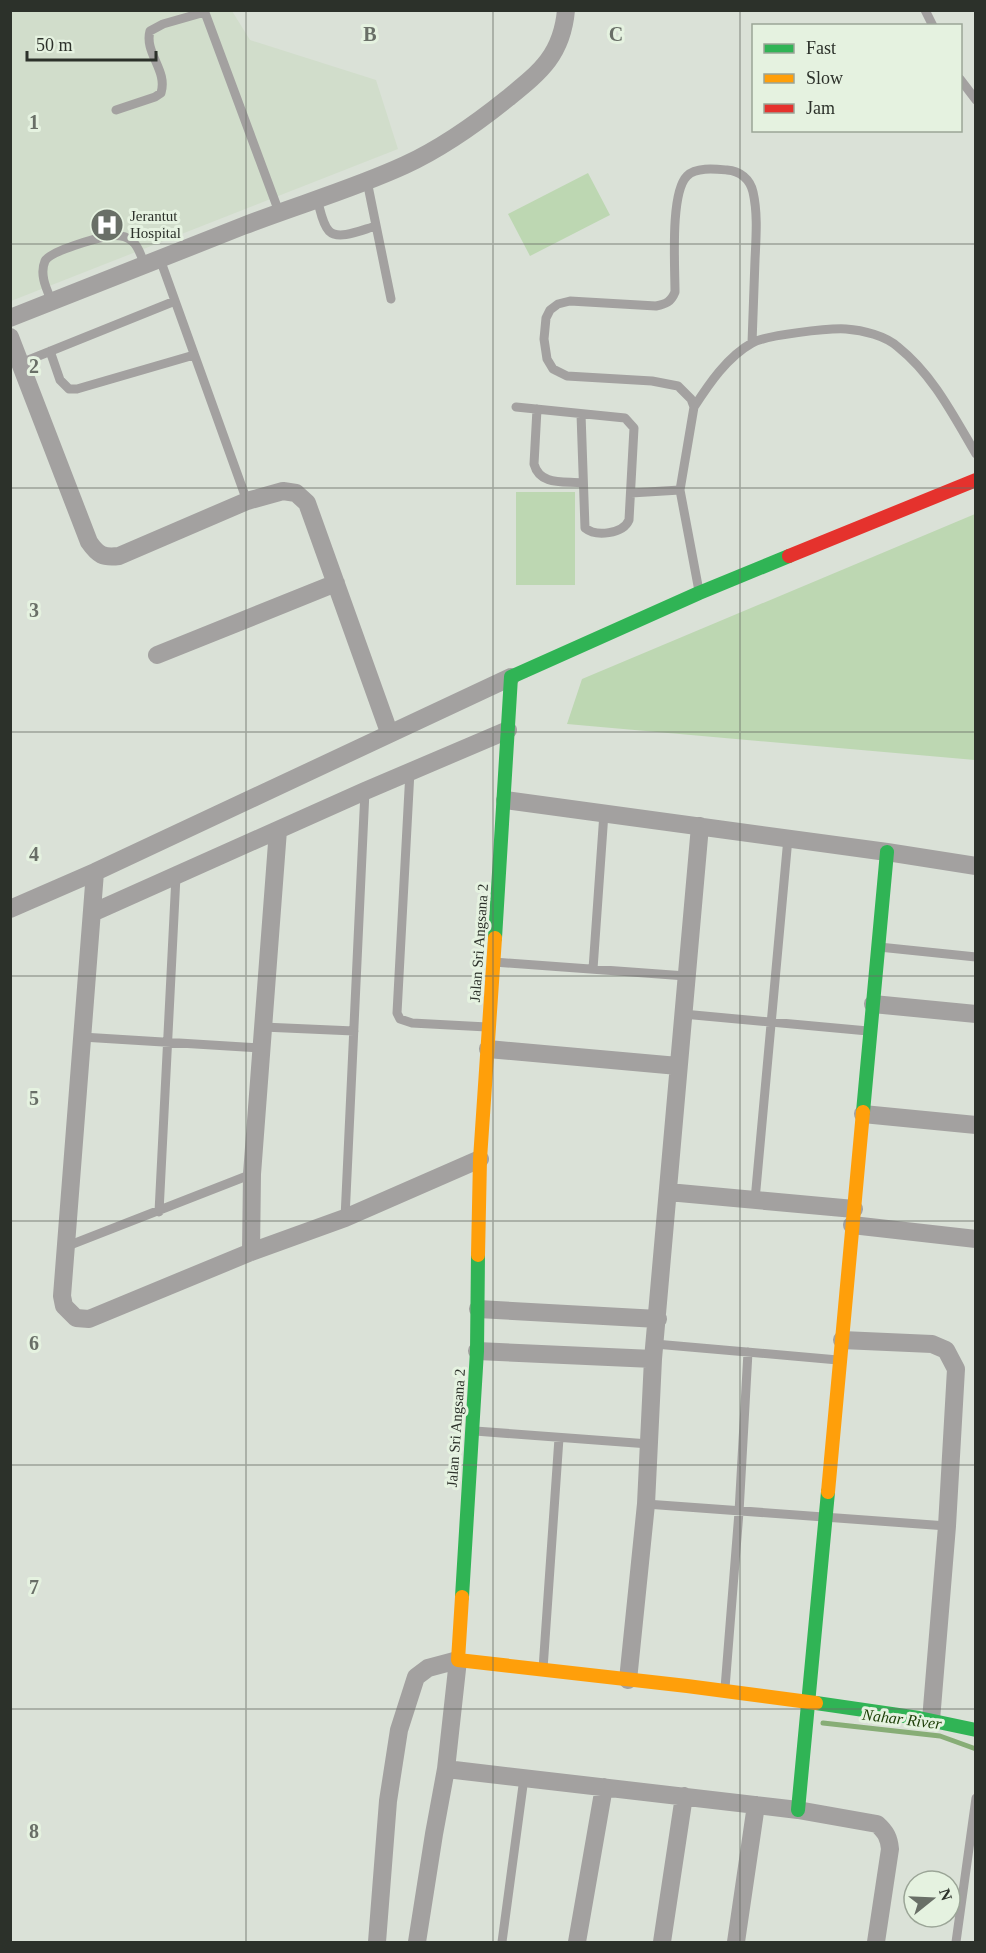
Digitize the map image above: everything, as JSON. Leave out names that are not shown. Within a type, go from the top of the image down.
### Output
[{"type":"street","points":[[10,318],[279,212],[367,182],[407,164],[459,134],[498,106],[540,71],[553,56],[561,39],[566,10]]},
{"type":"street","points":[[10,337],[89,542],[98,554],[106,558],[119,556],[247,501],[283,490],[296,494],[306,503],[389,732]]},
{"type":"street","points":[[10,909],[95,872],[389,732],[699,593],[975,480]]},
{"type":"street","points":[[157,655],[336,583]]},
{"type":"street","name":"Jalan Sri Angsana 2","points":[[458,1660],[477,1351],[480,1159],[505,800],[511,677]]},
{"type":"street","points":[[92,914],[410,771],[508,730]]},
{"type":"street","points":[[505,800],[975,866]]},
{"type":"street","points":[[628,1680],[646,1504],[654,1352],[700,826]]},
{"type":"street","points":[[251,1252],[252,1174],[278,830]]},
{"type":"street","points":[[798,1810],[887,852]]},
{"type":"street","points":[[95,872],[62,1296],[64,1306],[76,1318],[88,1319],[251,1252],[345,1218],[480,1159]]},
{"type":"street","points":[[873,1004],[975,1014]]},
{"type":"street","points":[[488,1049],[678,1066]]},
{"type":"street","points":[[863,1114],[975,1125]]},
{"type":"street","points":[[668,1192],[755,1200],[975,1239]]},
{"type":"street","points":[[478,1309],[658,1319]]},
{"type":"street","points":[[842,1340],[932,1344],[946,1350],[956,1369],[947,1526],[931,1720]]},
{"type":"street","points":[[477,1351],[654,1352]]},
{"type":"street","points":[[417,1942],[446,1768],[458,1660]]},
{"type":"street","points":[[376,1942],[388,1801],[399,1730],[416,1677],[428,1668],[458,1660],[725,1689],[931,1720],[975,1730]]},
{"type":"street","points":[[446,1768],[798,1810],[877,1824],[885,1830],[889,1838],[890,1849],[876,1942]]},
{"type":"street","points":[[577,1942],[604,1787]]},
{"type":"street","points":[[662,1942],[684,1797]]},
{"type":"street","points":[[736,1942],[756,1805]]},
{"type":"lane","points":[[925,10],[932,24]]},
{"type":"lane","points":[[116,110],[161,93],[163,77],[149,44],[150,31],[163,24],[204,11],[279,212]]},
{"type":"lane","points":[[962,82],[975,100]]},
{"type":"lane","points":[[694,407],[691,399],[678,386],[652,381],[567,376],[554,369],[546,359],[544,339],[546,318],[550,310],[558,304],[570,301],[656,306],[667,304],[675,292],[676,216],[679,188],[688,175],[701,170],[734,171],[747,179],[753,191],[756,232],[752,343]]},
{"type":"lane","points":[[367,182],[391,299]]},
{"type":"lane","points":[[317,199],[324,224],[328,231],[334,234],[341,235],[376,226]]},
{"type":"lane","points":[[52,302],[44,284],[43,273],[45,261],[50,255],[88,241],[110,236],[124,237],[137,245],[152,262],[176,301],[247,501]]},
{"type":"lane","points":[[21,363],[176,301]]},
{"type":"lane","points":[[699,593],[680,490],[694,407],[719,372],[752,343],[771,336],[846,329],[879,337],[897,345],[933,381],[975,454]]},
{"type":"lane","points":[[50,351],[60,380],[69,389],[77,389],[194,355]]},
{"type":"lane","points":[[516,407],[625,418],[632,423],[634,428],[629,520],[624,528],[618,531],[591,532],[585,528],[581,414]]},
{"type":"lane","points":[[537,409],[534,464],[536,471],[546,480],[582,483]]},
{"type":"lane","points":[[631,493],[680,490]]},
{"type":"lane","points":[[410,771],[397,1014],[400,1019],[412,1023],[489,1027]]},
{"type":"lane","points":[[345,1218],[365,791]]},
{"type":"lane","points":[[593,969],[604,813]]},
{"type":"lane","points":[[755,1200],[788,838]]},
{"type":"lane","points":[[159,1212],[176,876]]},
{"type":"lane","points":[[878,947],[975,957]]},
{"type":"lane","points":[[494,962],[686,976]]},
{"type":"lane","points":[[682,1014],[870,1031]]},
{"type":"lane","points":[[263,1027],[354,1031]]},
{"type":"lane","points":[[82,1037],[261,1048]]},
{"type":"lane","points":[[65,1247],[252,1174]]},
{"type":"lane","points":[[654,1352],[748,1352],[840,1360]]},
{"type":"lane","points":[[725,1689],[739,1512],[748,1352]]},
{"type":"lane","points":[[472,1431],[649,1444]]},
{"type":"lane","points":[[543,1670],[559,1438]]},
{"type":"lane","points":[[646,1504],[947,1526]]},
{"type":"lane","points":[[502,1942],[524,1778]]},
{"type":"lane","points":[[956,1942],[975,1798]]},
{"type":"shaded area","name":"Jerantut Hospital","points":[[11,11],[232,11],[250,40],[376,80],[398,149],[11,301]]},
{"type":"green space","points":[[588,173],[610,215],[530,256],[508,214]]},
{"type":"green space","points":[[516,492],[575,492],[575,585],[516,585]]},
{"type":"green space","points":[[975,514],[975,760],[567,724],[582,679]]},
{"type":"waterway","name":"Nahar River","points":[[823,1723],[940,1736],[976,1749]]},
{"type":"traffic: fast","points":[[495,938],[511,677],[699,593],[789,556]]},
{"type":"traffic: fast","points":[[863,1112],[887,852]]},
{"type":"traffic: fast","points":[[462,1597],[477,1351],[478,1255]]},
{"type":"traffic: fast","points":[[798,1810],[828,1492]]},
{"type":"traffic: fast","points":[[816,1703],[919,1718],[976,1730]]},
{"type":"traffic: slow","points":[[478,1255],[480,1159],[495,938]]},
{"type":"traffic: slow","points":[[828,1492],[863,1112]]},
{"type":"traffic: slow","points":[[462,1597],[458,1660],[816,1703]]},
{"type":"traffic: jam","points":[[789,556],[976,480]]},
{"type":"place","name":"Jerantut Hospital","points":[[107,225]]}]
